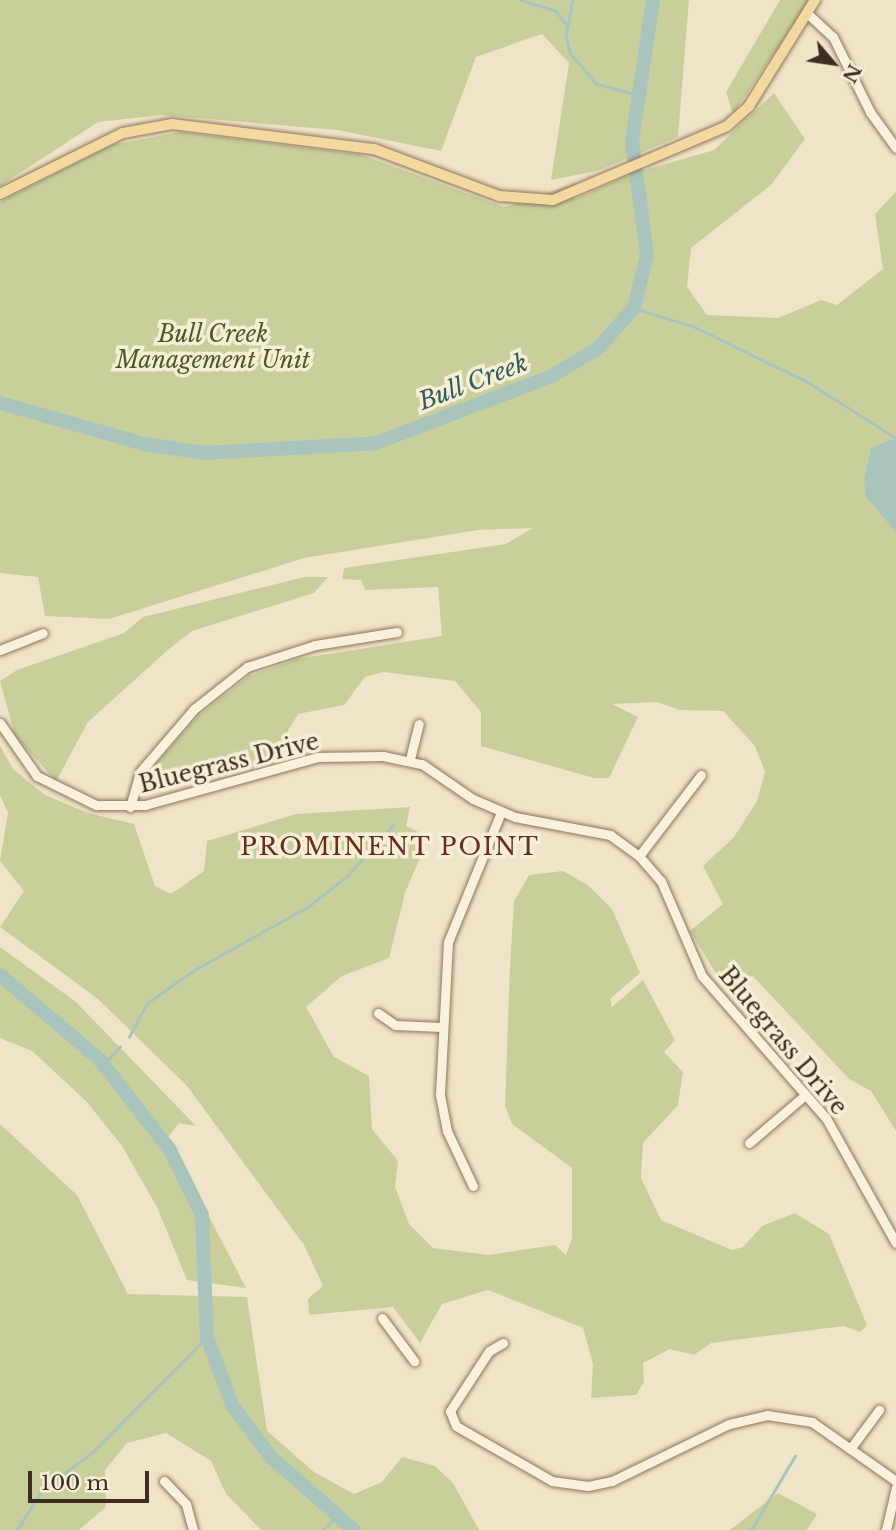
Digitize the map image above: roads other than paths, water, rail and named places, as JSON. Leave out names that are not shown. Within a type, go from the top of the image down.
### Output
[{"type":"main road","points":[[0,194],[115,137],[155,124],[374,149],[518,200],[553,200],[715,133],[744,111],[815,0]]},
{"type":"street","points":[[807,13],[833,37],[870,112],[896,148]]},
{"type":"street","points":[[130,807],[140,772],[194,709],[247,667],[315,645],[397,632]]},
{"type":"street","points":[[0,650],[43,633]]},
{"type":"street","name":"Bluegrass Drive","points":[[0,723],[24,762],[52,787],[96,805],[130,807],[318,757],[410,759],[501,813],[596,830],[639,856],[661,881],[712,992],[836,1133],[892,1226],[896,1244]]},
{"type":"street","points":[[410,759],[419,724]]},
{"type":"street","points":[[639,856],[701,775]]},
{"type":"street","points":[[473,1186],[443,1114],[442,1027],[453,922],[501,813]]},
{"type":"street","points":[[378,1013],[395,1024],[442,1027]]},
{"type":"street","points":[[749,1143],[805,1096]]},
{"type":"street","points":[[382,1318],[414,1361]]},
{"type":"street","points":[[503,1343],[489,1351],[450,1411],[456,1426],[532,1473],[569,1484],[600,1484],[628,1475],[754,1416],[812,1422],[896,1481]]},
{"type":"street","points":[[850,1449],[879,1410]]},
{"type":"street","points":[[164,1481],[186,1504],[193,1530]]},
{"type":"street","points":[[886,1530],[896,1487]]},
{"type":"water","points":[[895,438],[896,532],[866,497],[864,480],[871,448]]},
{"type":"waterway","points":[[521,0],[556,11],[567,25]]},
{"type":"waterway","points":[[573,0],[566,35],[570,53],[597,84],[639,95]]},
{"type":"waterway","name":"Bull Creek","points":[[0,403],[144,444],[205,453],[376,443],[550,377],[597,349],[634,308],[647,255],[632,141],[653,0]]},
{"type":"waterway","points":[[634,308],[695,327],[808,382],[896,438]]},
{"type":"waterway","points":[[129,1037],[147,1003],[196,969],[309,906],[347,876],[393,825]]},
{"type":"waterway","points":[[0,975],[99,1059],[170,1150],[202,1215],[207,1337],[232,1405],[272,1458],[354,1530]]},
{"type":"waterway","points":[[103,1065],[120,1047]]},
{"type":"waterway","points":[[17,1530],[42,1490],[94,1451],[207,1337]]},
{"type":"waterway","points":[[751,1530],[795,1456]]},
{"type":"waterway","points":[[323,1530],[335,1518]]},
{"type":"district","name":"PROMINENT POINT","points":[[390,847]]},
{"type":"park label","name":"Bull Creek Management Unit","points":[[213,347]]}]
